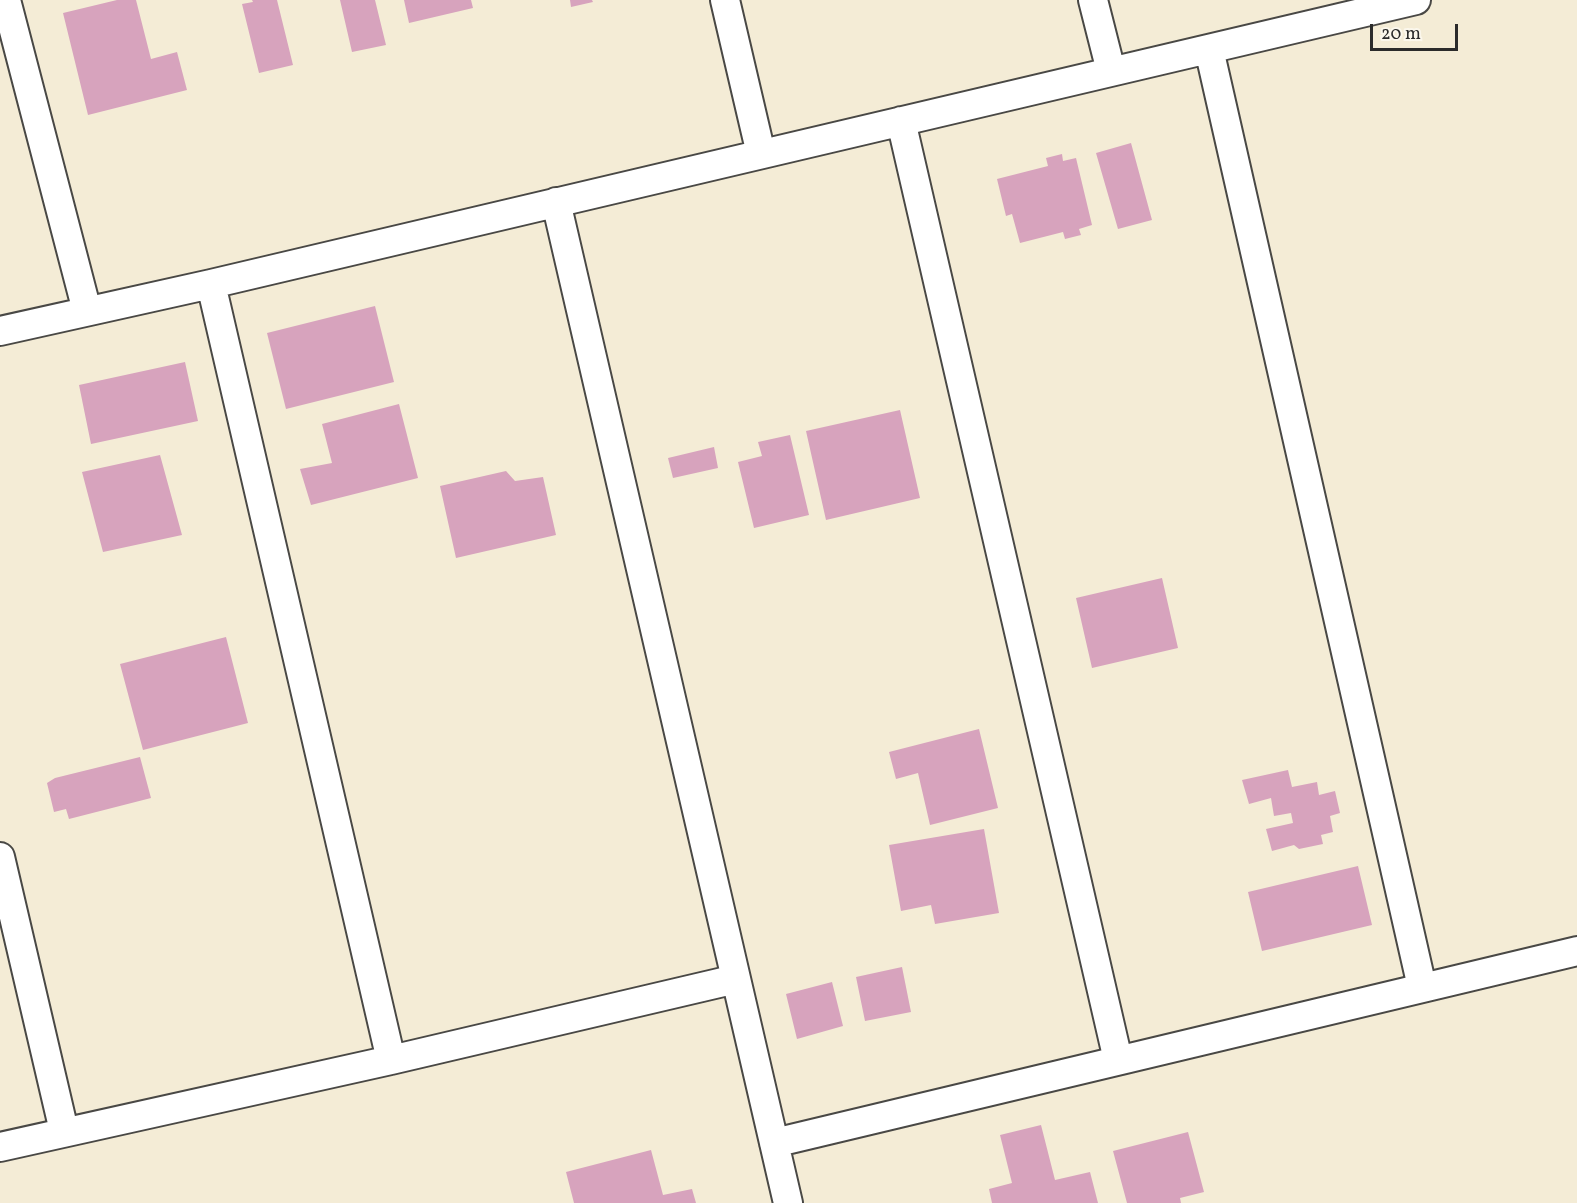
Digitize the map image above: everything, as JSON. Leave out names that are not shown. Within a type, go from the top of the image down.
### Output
[{"type":"street","points":[[6,0],[87,311]]},
{"type":"street","points":[[725,0],[761,154]]},
{"type":"street","points":[[1093,0],[1111,71]]},
{"type":"street","points":[[0,331],[211,284],[1416,0]]},
{"type":"street","points":[[1209,49],[1422,987]]},
{"type":"street","points":[[901,121],[1118,1060]]},
{"type":"street","points":[[556,202],[788,1203]]},
{"type":"street","points":[[211,284],[391,1060]]},
{"type":"street","points":[[0,857],[64,1131]]},
{"type":"street","points":[[774,1143],[1577,951]]},
{"type":"street","points":[[0,1147],[391,1060],[736,979]]},
{"type":"building","points":[[117,0],[136,0],[151,59],[177,52],[187,90],[88,115],[63,13]]},
{"type":"building","points":[[252,0],[277,0],[293,65],[259,73],[242,4],[253,2]]},
{"type":"building","points":[[340,0],[375,0],[386,45],[352,52]]},
{"type":"building","points":[[404,0],[471,0],[473,8],[409,23]]},
{"type":"building","points":[[570,0],[592,0],[593,2],[571,7]]},
{"type":"building","points":[[1131,143],[1152,220],[1118,229],[1096,153]]},
{"type":"building","points":[[1062,154],[1063,161],[1076,158],[1092,225],[1079,229],[1081,235],[1065,239],[1063,232],[1020,243],[1012,214],[1006,216],[997,179],[1048,166],[1046,158]]},
{"type":"building","points":[[375,306],[394,382],[286,409],[267,333]]},
{"type":"building","points":[[185,362],[198,421],[91,444],[79,385]]},
{"type":"building","points":[[399,404],[418,478],[311,505],[300,469],[332,463],[322,424]]},
{"type":"building","points":[[900,410],[920,498],[826,520],[806,431]]},
{"type":"building","points":[[790,435],[809,515],[754,528],[738,462],[762,456],[758,442]]},
{"type":"building","points":[[714,447],[718,468],[673,478],[668,458]]},
{"type":"building","points":[[160,455],[182,535],[103,552],[82,472]]},
{"type":"building","points":[[506,471],[515,481],[543,477],[556,535],[456,558],[440,486]]},
{"type":"building","points":[[1162,578],[1178,648],[1092,668],[1076,598]]},
{"type":"building","points":[[226,637],[248,723],[143,750],[120,664]]},
{"type":"building","points":[[979,729],[998,808],[930,825],[918,773],[896,779],[889,752]]},
{"type":"building","points":[[140,757],[151,798],[69,819],[66,809],[54,812],[47,783],[55,778]]},
{"type":"building","points":[[1288,770],[1292,787],[1317,782],[1319,795],[1335,791],[1340,813],[1330,816],[1333,832],[1321,835],[1323,844],[1299,849],[1294,845],[1272,851],[1266,829],[1293,823],[1291,813],[1274,816],[1271,798],[1249,804],[1242,780]]},
{"type":"building","points":[[984,829],[999,913],[935,924],[931,905],[901,911],[889,845]]},
{"type":"building","points":[[1358,866],[1372,925],[1262,951],[1248,892]]},
{"type":"building","points":[[902,967],[911,1012],[865,1021],[856,977]]},
{"type":"building","points":[[832,982],[843,1026],[797,1039],[786,994]]},
{"type":"building","points":[[1041,1125],[1055,1180],[1090,1172],[1098,1203],[992,1203],[989,1189],[1012,1183],[1000,1135]]},
{"type":"building","points":[[1188,1132],[1204,1192],[1180,1198],[1181,1203],[1127,1203],[1113,1151]]},
{"type":"building","points":[[651,1150],[663,1195],[692,1189],[696,1203],[574,1203],[566,1172]]}]
